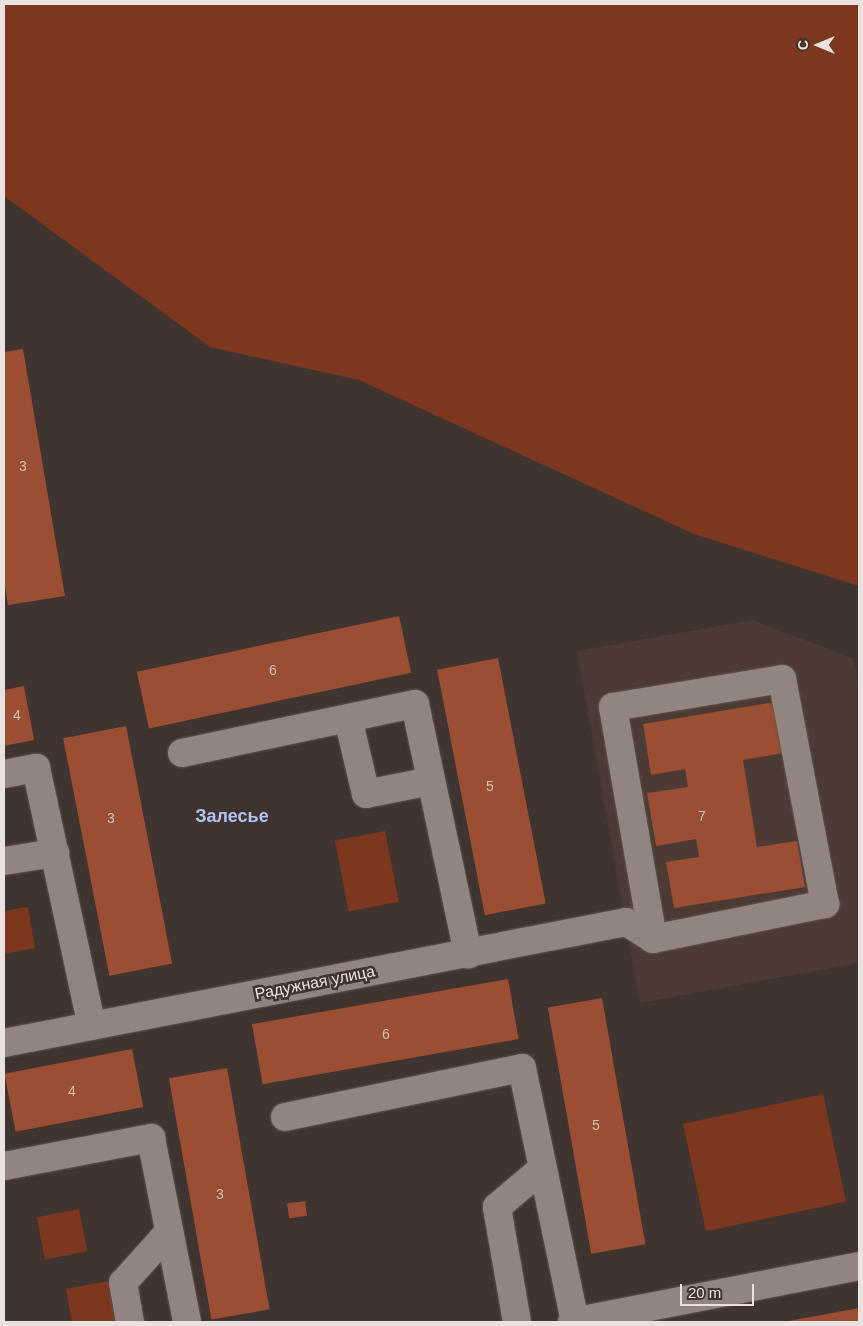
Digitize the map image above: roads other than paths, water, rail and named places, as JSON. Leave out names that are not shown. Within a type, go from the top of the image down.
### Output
[{"type":"street","points":[[782,679],[825,904],[653,939],[613,706],[782,679]]},
{"type":"street","points":[[182,753],[415,704],[468,954]]},
{"type":"street","points":[[348,718],[366,794],[431,781]]},
{"type":"street","points":[[4,774],[36,768],[92,1026]]},
{"type":"street","points":[[4,861],[55,853]]},
{"type":"street","name":"Радужная улица","points":[[4,1043],[626,922],[653,939]]},
{"type":"street","points":[[285,1117],[522,1068],[573,1322],[683,1312],[859,1266]]},
{"type":"street","points":[[4,1166],[151,1138],[187,1322]]},
{"type":"street","points":[[517,1322],[497,1207],[543,1168]]},
{"type":"street","points":[[130,1322],[123,1283],[169,1232]]},
{"type":"district","name":"Залесье","points":[[232,816]]}]
